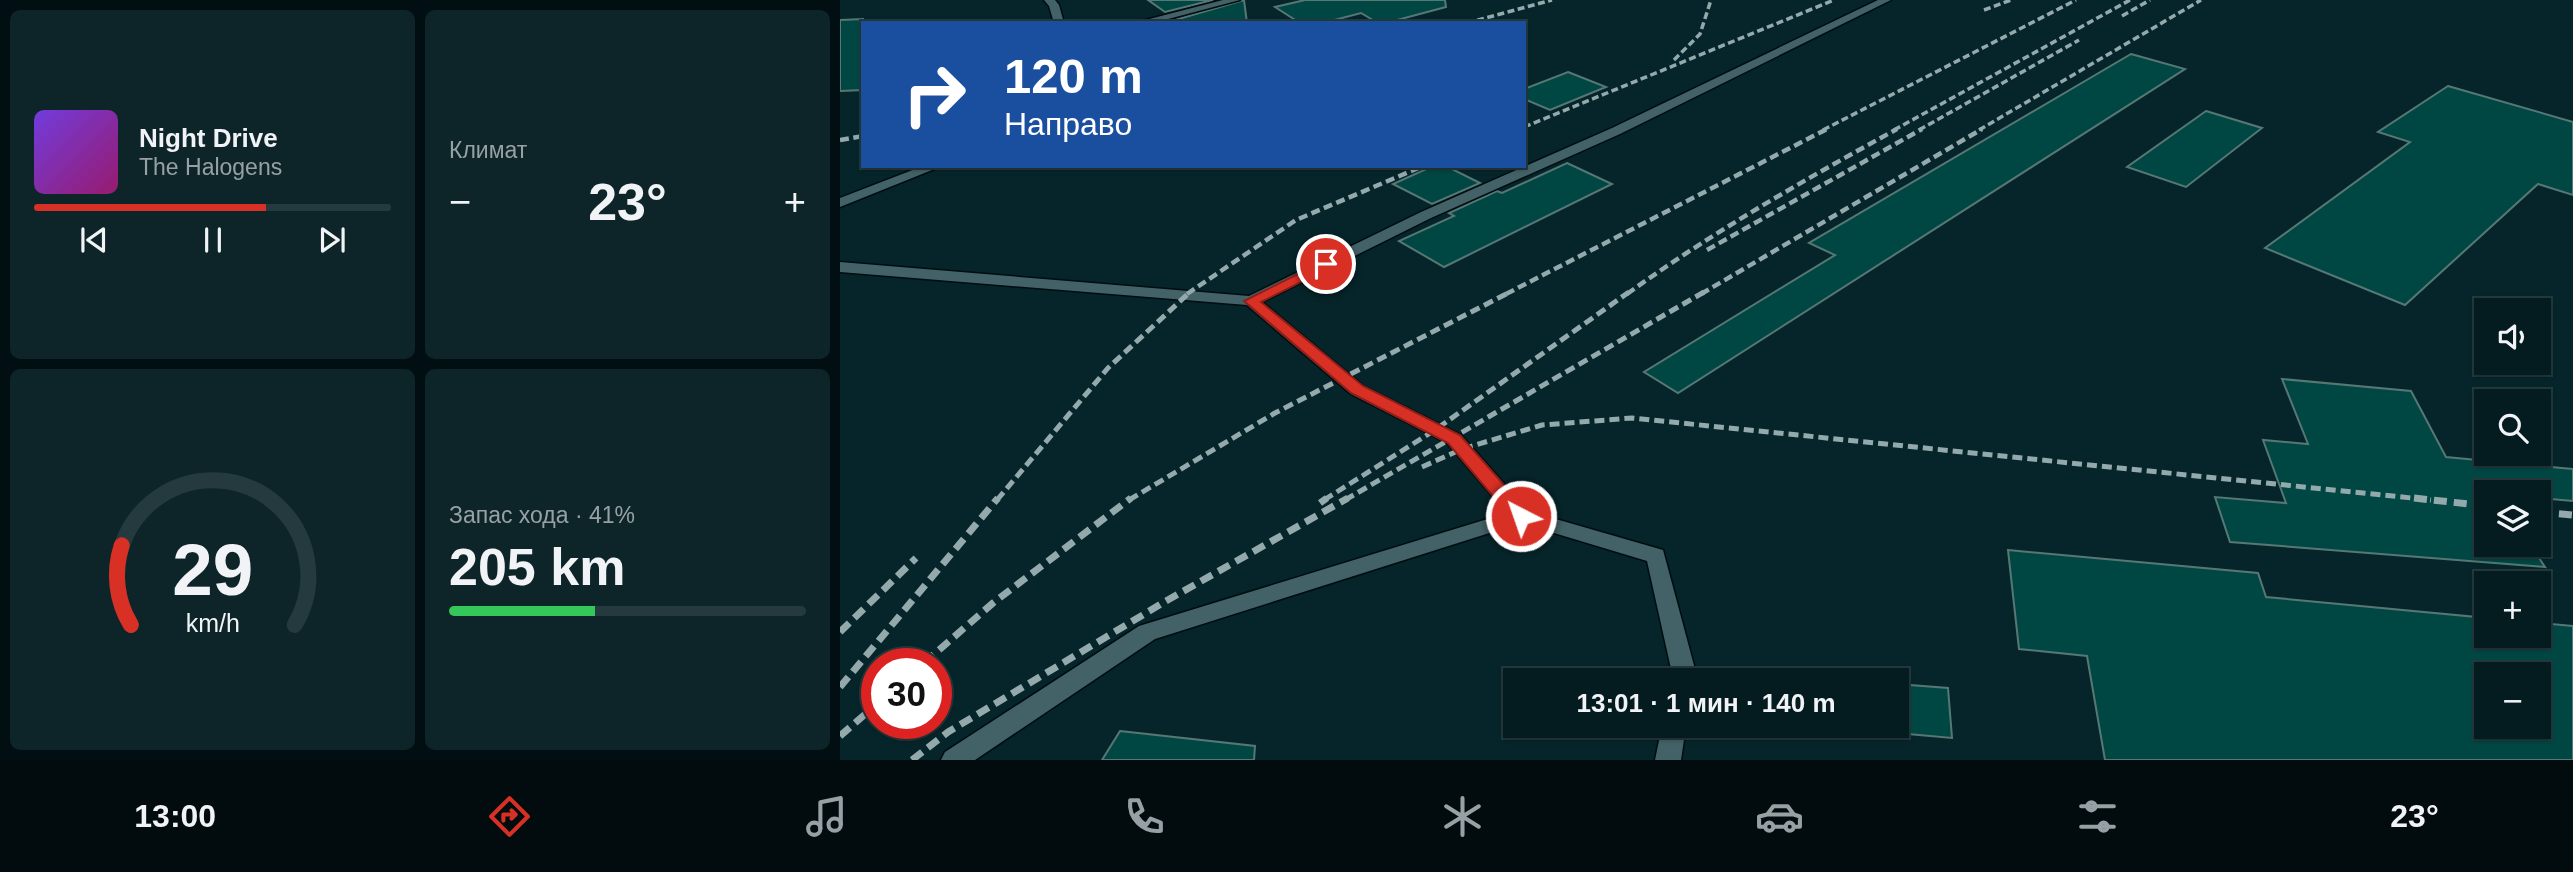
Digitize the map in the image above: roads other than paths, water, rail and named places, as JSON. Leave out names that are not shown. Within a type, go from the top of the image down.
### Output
[{"type":"street","points":[[1049,0],[1054,5],[1058,21]]},
{"type":"street","points":[[1147,21],[1235,0]]},
{"type":"street","points":[[840,267],[1251,301],[1426,215],[1616,131],[1886,0]]},
{"type":"street","points":[[840,203],[931,168]]},
{"type":"street","points":[[1251,301],[1357,390],[1454,439],[1521,516],[1656,556],[1683,668]]},
{"type":"street","points":[[954,760],[1147,632],[1521,516]]},
{"type":"street","points":[[1668,760],[1672,738]]},
{"type":"railway","points":[[1474,21],[1552,0]]},
{"type":"railway","points":[[1674,60],[1700,34],[1711,0]]},
{"type":"railway","points":[[1526,126],[1834,0]]},
{"type":"railway","points":[[1984,10],[2011,0]]},
{"type":"railway","points":[[1823,130],[2076,0]]},
{"type":"railway","points":[[1894,130],[2130,0]]},
{"type":"railway","points":[[2122,16],[2150,0]]},
{"type":"railway","points":[[1979,130],[2201,0]]},
{"type":"railway","points":[[1919,130],[2079,40]]},
{"type":"railway","points":[[1506,294],[1827,129]]},
{"type":"railway","points":[[1627,294],[1759,207],[1897,129]]},
{"type":"railway","points":[[1707,250],[1922,129]]},
{"type":"railway","points":[[1701,294],[1982,129]]},
{"type":"railway","points":[[840,140],[861,136]]},
{"type":"railway","points":[[1187,294],[1296,220],[1418,168]]},
{"type":"railway","points":[[997,500],[1108,368],[1190,292]]},
{"type":"railway","points":[[1129,500],[1275,413],[1510,292]]},
{"type":"railway","points":[[1326,499],[1435,430],[1629,292]]},
{"type":"railway","points":[[1345,500],[1704,292]]},
{"type":"railway","points":[[1422,467],[1462,449],[1542,425],[1632,418],[2431,500]]},
{"type":"railway","points":[[840,687],[998,498]]},
{"type":"railway","points":[[941,648],[993,603],[1131,498]]},
{"type":"railway","points":[[912,760],[948,732],[1166,601],[1348,498]]},
{"type":"railway","points":[[2414,498],[2474,505]]},
{"type":"railway","points":[[1320,503],[1326,499]]},
{"type":"railway","points":[[2551,513],[2573,515]]},
{"type":"railway","points":[[840,632],[916,558]]},
{"type":"railway","points":[[840,736],[861,718]]}]
